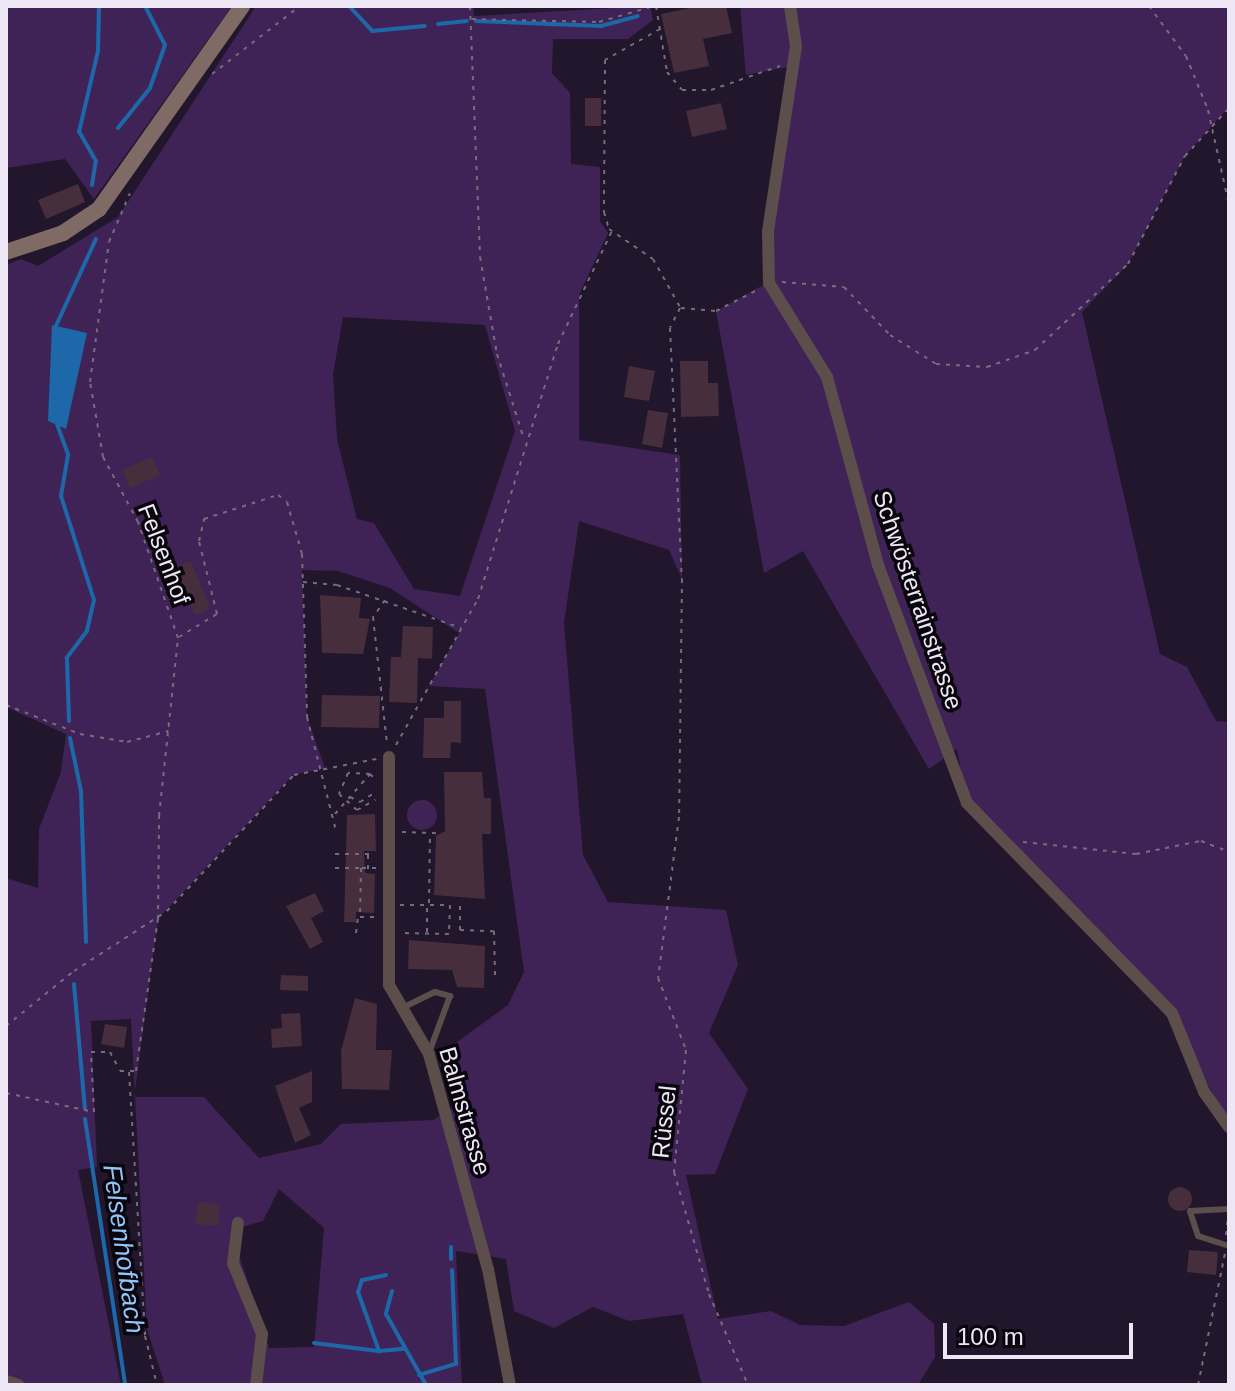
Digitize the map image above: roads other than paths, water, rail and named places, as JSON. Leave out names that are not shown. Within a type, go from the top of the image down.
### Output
[{"type":"street","points":[[6,252],[82,223],[121,183],[242,6]]},
{"type":"street","name":"Schwösterrainstrasse","points":[[790,6],[794,66],[768,232],[769,283],[827,377],[878,565],[967,803],[1172,1013],[1204,1092],[1229,1127]]},
{"type":"street","name":"Balmstrasse","points":[[389,763],[383,794],[388,832],[388,976],[402,1008],[429,1054],[488,1269],[510,1385]]},
{"type":"street","points":[[238,1223],[233,1263],[262,1334],[256,1385]]},
{"type":"street","points":[[6,1381],[18,1385]]},
{"type":"lane","points":[[402,1008],[435,992],[450,996],[429,1054]]},
{"type":"lane","points":[[1226,1245],[1198,1236],[1190,1211],[1228,1208]]},
{"type":"water","points":[[52,325],[87,333],[66,429],[48,421]]},
{"type":"waterway","points":[[92,185],[96,161],[79,132],[98,51],[99,6]]},
{"type":"waterway","points":[[118,128],[150,88],[165,45],[145,6]]},
{"type":"waterway","points":[[350,7],[372,31],[425,26]]},
{"type":"waterway","points":[[476,21],[601,26],[638,16]]},
{"type":"waterway","points":[[438,24],[467,21]]},
{"type":"waterway","name":"Felsenhofbach","points":[[55,328],[96,239]]},
{"type":"waterway","name":"Felsenhofbach","points":[[57,424],[68,455],[61,496],[94,600],[87,631],[67,658],[69,721]]},
{"type":"waterway","points":[[70,738],[81,791],[86,942]]},
{"type":"waterway","points":[[74,984],[85,1109]]},
{"type":"waterway","name":"Felsenhofbach","points":[[85,1119],[125,1385]]},
{"type":"waterway","points":[[451,1247],[451,1259]]},
{"type":"waterway","points":[[419,1375],[456,1364],[452,1270]]},
{"type":"waterway","points":[[386,1275],[362,1280],[358,1292],[379,1351],[404,1349]]},
{"type":"waterway","points":[[392,1291],[386,1314],[426,1385]]},
{"type":"waterway","points":[[314,1343],[379,1351]]}]
